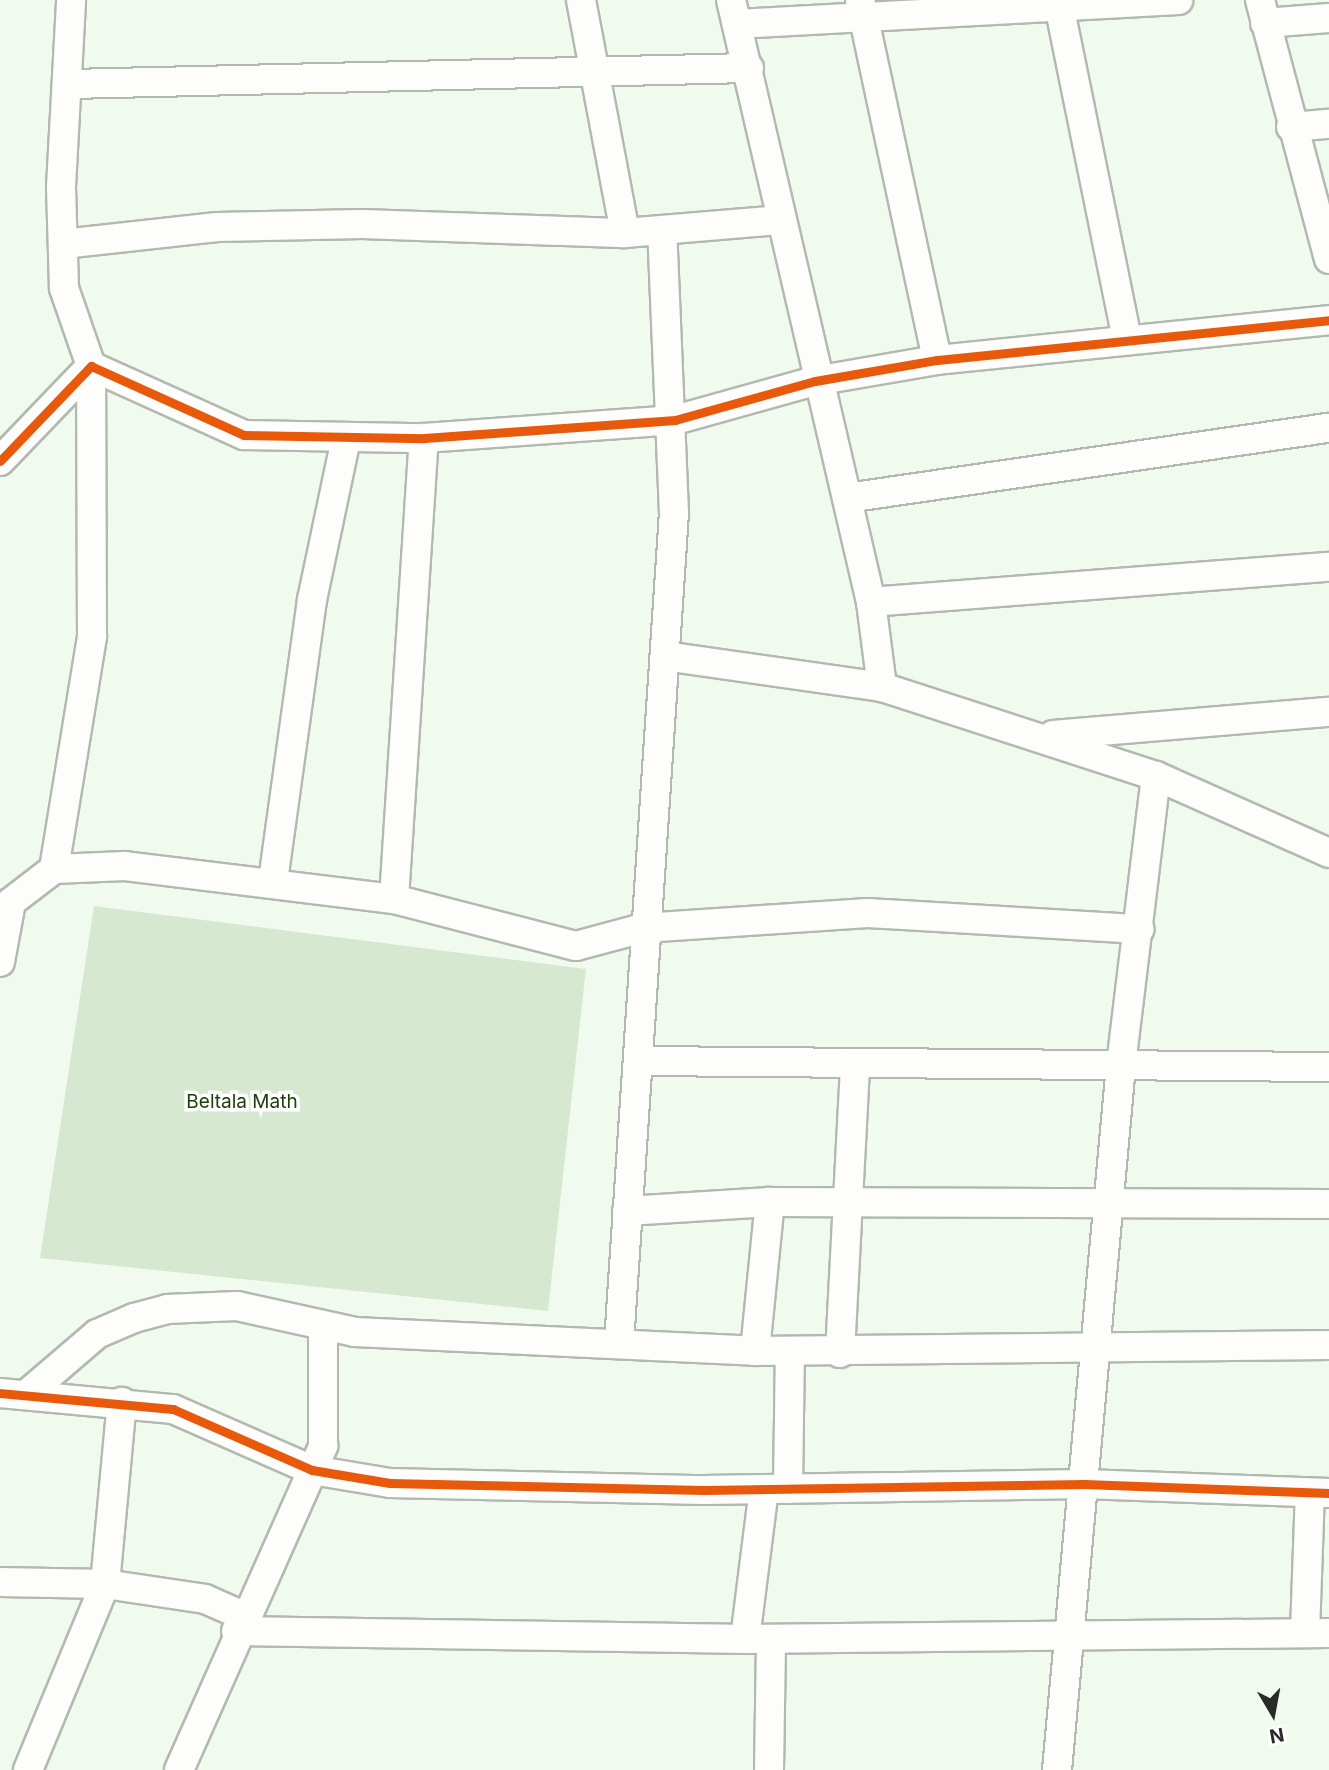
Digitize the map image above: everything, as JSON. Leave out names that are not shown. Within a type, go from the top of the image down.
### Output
[{"type":"street","points":[[54,869],[92,636],[91,366],[64,288],[71,0]]},
{"type":"street","points":[[581,0],[625,233]]},
{"type":"street","points":[[882,687],[871,603],[847,498],[815,381],[749,68],[734,12],[862,11],[1178,0]]},
{"type":"street","points":[[1059,5],[1127,338]]},
{"type":"street","points":[[862,11],[937,360]]},
{"type":"street","points":[[1329,18],[1263,12],[1291,127],[1329,259]]},
{"type":"street","points":[[70,84],[749,68]]},
{"type":"street","points":[[1291,127],[1329,124]]},
{"type":"street","points":[[63,244],[217,227],[309,225],[625,233],[781,220]]},
{"type":"street","points":[[619,1343],[640,1061],[643,928],[665,656],[675,420],[662,230]]},
{"type":"street","points":[[91,366],[244,435],[424,438],[675,420],[815,381],[937,360],[1127,338],[1329,320]]},
{"type":"street","points":[[0,461],[91,366]]},
{"type":"street","points":[[847,498],[1329,428]]},
{"type":"street","points":[[273,881],[312,600],[346,438]]},
{"type":"street","points":[[394,899],[424,438]]},
{"type":"street","points":[[871,603],[1329,567]]},
{"type":"street","points":[[665,656],[882,687],[1041,735],[1156,776],[1329,853]]},
{"type":"street","points":[[1041,735],[1329,712]]},
{"type":"street","points":[[1057,1770],[1072,1634],[1093,1349],[1112,1202],[1121,1065],[1140,929],[1156,776]]},
{"type":"street","points":[[0,962],[11,902],[54,869],[125,866],[273,881],[394,899],[576,946],[643,928],[868,913],[1140,929]]},
{"type":"street","points":[[640,1061],[1329,1067]]},
{"type":"street","points":[[840,1353],[851,1204],[855,1063]]},
{"type":"street","points":[[627,1211],[770,1202],[1329,1204]]},
{"type":"street","points":[[755,1351],[770,1202]]},
{"type":"street","points":[[13,1393],[97,1334],[167,1309],[237,1306],[323,1328],[755,1351],[840,1353],[1329,1345]]},
{"type":"street","points":[[179,1770],[240,1624],[312,1470],[326,1422],[323,1328]]},
{"type":"street","points":[[769,1770],[758,1639],[790,1352]]},
{"type":"street","points":[[0,1581],[105,1584],[205,1599],[240,1624],[758,1639],[1317,1633],[1319,1493],[1084,1484],[776,1489],[462,1487],[312,1470],[204,1418],[122,1402],[13,1393]]},
{"type":"street","points":[[28,1770],[105,1584],[122,1402]]},
{"type":"green space","name":"Beltala Math","points":[[94,906],[586,969],[548,1311],[40,1258]]},
{"type":"cycle path","points":[[0,461],[91,366],[244,435],[424,438],[675,420],[815,381],[937,360],[1329,320]]},
{"type":"cycle path","points":[[0,1393],[173,1409],[312,1470],[390,1483],[704,1490],[1084,1484],[1329,1493]]}]
